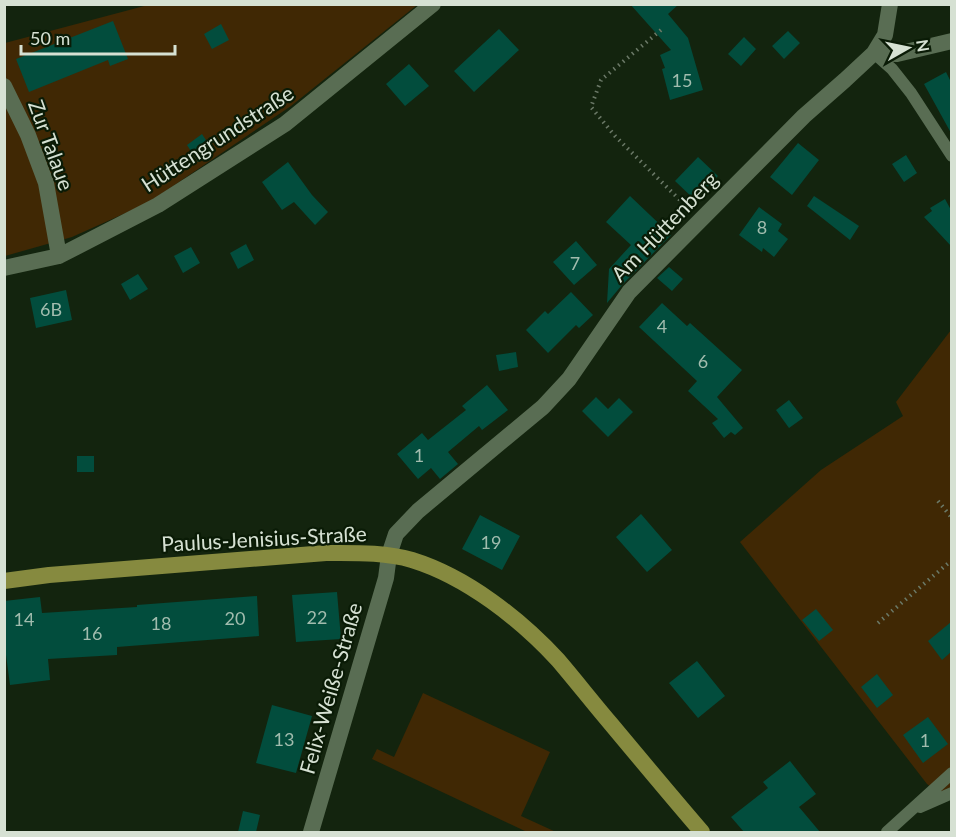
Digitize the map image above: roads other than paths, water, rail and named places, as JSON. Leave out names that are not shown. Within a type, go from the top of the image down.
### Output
[{"type":"main road","name":"Paulus-Jenisius-Straße","points":[[4,581],[49,575],[326,553],[360,552],[412,560],[469,587],[520,624],[558,660],[702,832]]},
{"type":"street","name":"Hüttengrundstraße","points":[[4,268],[59,256],[158,206],[285,124],[433,4]]},
{"type":"street","name":"Am Hüttenberg","points":[[389,555],[396,534],[418,511],[543,407],[568,379],[629,291],[804,116],[874,53],[885,35],[890,4]]},
{"type":"street","points":[[874,53],[897,54],[951,41]]},
{"type":"street","name":"Zur Talaue","points":[[4,86],[28,135],[46,183],[59,256]]},
{"type":"street","name":"Felix-Weiße-Straße","points":[[311,832],[386,578],[389,555]]},
{"type":"lane","points":[[874,53],[892,69],[911,93],[951,156]]},
{"type":"lane","points":[[887,832],[951,773]]},
{"type":"lane","points":[[909,812],[951,793]]}]
